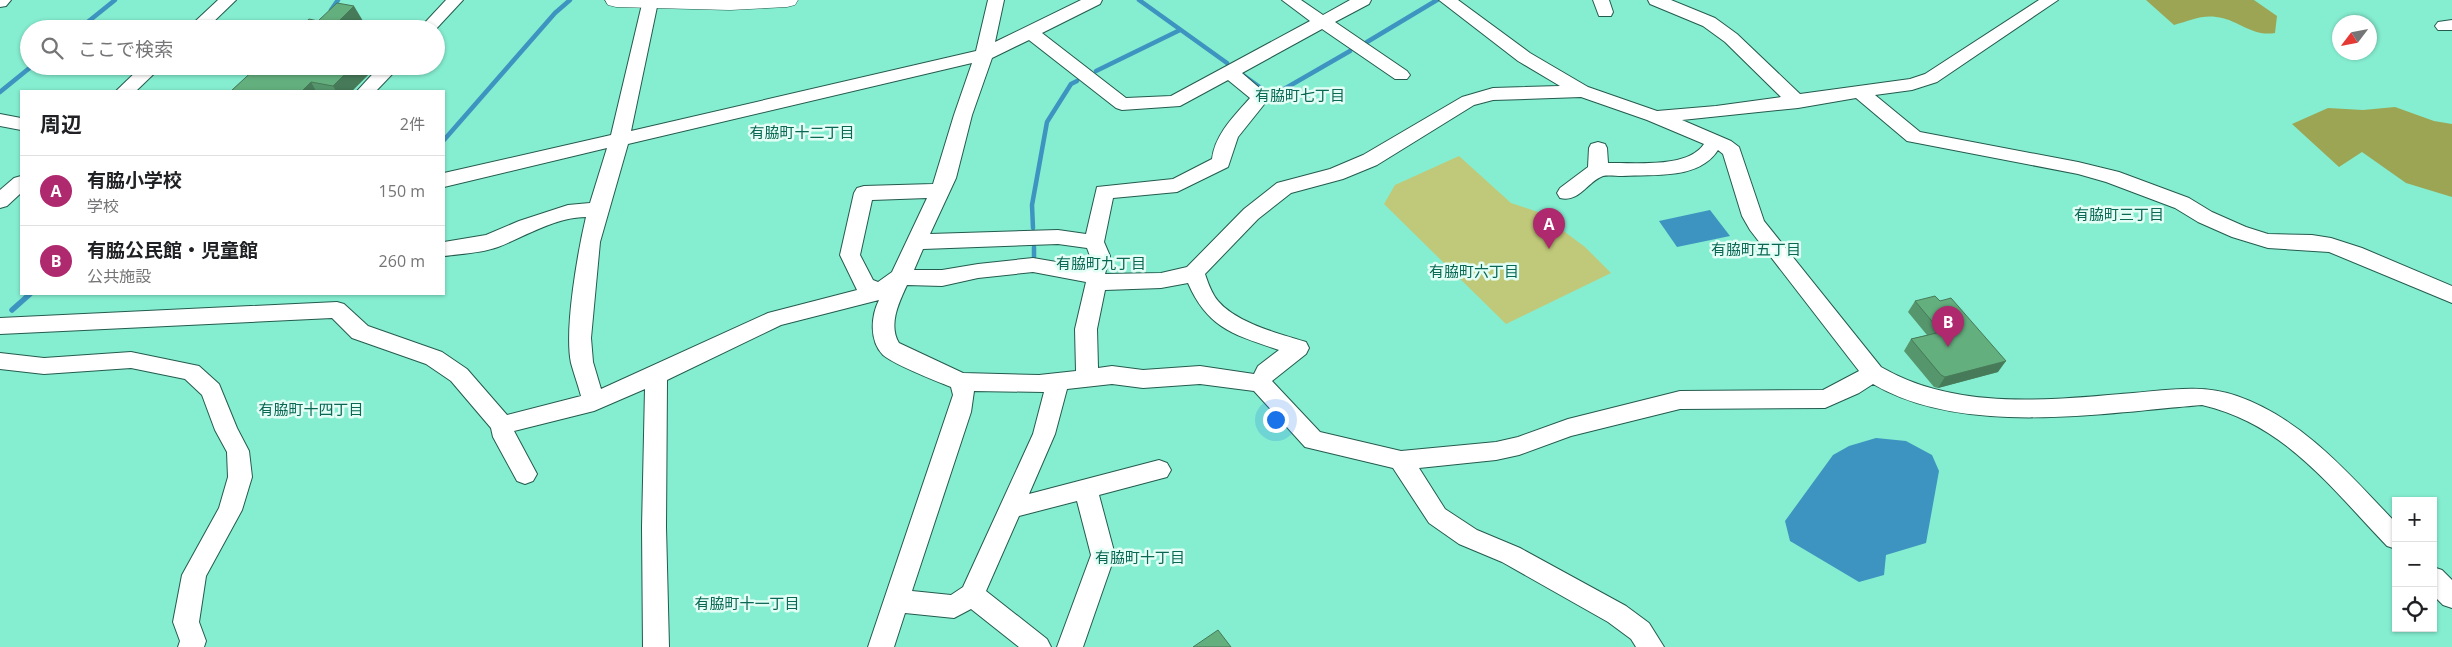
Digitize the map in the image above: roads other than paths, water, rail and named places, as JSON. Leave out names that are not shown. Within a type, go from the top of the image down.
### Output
[{"type":"highway","points":[[616,0],[730,3],[787,0]]},
{"type":"street","points":[[205,20],[228,0]]},
{"type":"street","points":[[436,20],[456,0]]},
{"type":"street","points":[[996,0],[984,55],[963,115],[941,191],[886,307],[883,336],[885,342],[891,349],[930,370],[961,382],[1057,383],[1087,377],[1112,375],[1143,379],[1200,375],[1260,383],[1313,440],[1401,460],[1503,449],[1568,428],[1680,400],[1825,399],[1873,372]]},
{"type":"street","points":[[445,180],[984,55],[1094,0]]},
{"type":"street","points":[[1290,0],[1401,75]]},
{"type":"street","points":[[1030,32],[1122,104],[1174,102],[1363,0]]},
{"type":"street","points":[[1446,0],[1462,6],[1524,57],[1582,91],[1654,116],[1715,141],[1732,151],[1752,216],[1757,225],[1846,341],[1873,372],[1897,387],[1922,396],[1980,406],[2033,410],[2202,396],[2218,398],[2268,419],[2301,442],[2392,535]]},
{"type":"street","points":[[1656,0],[1709,22],[1731,38],[1798,102]]},
{"type":"street","points":[[1654,116],[1716,112],[1798,102],[1912,84],[1931,78],[2050,0]]},
{"type":"street","points":[[594,402],[582,362],[580,338],[590,242],[619,141],[650,2]]},
{"type":"street","points":[[1087,377],[1086,329],[1100,256],[1094,242],[1104,192],[1177,185],[1221,162],[1223,148],[1227,140],[1261,97],[1228,72]]},
{"type":"street","points":[[126,90],[143,75]]},
{"type":"street","points":[[367,90],[382,75]]},
{"type":"street","points":[[502,425],[594,402],[656,376],[775,319],[879,292],[899,277],[942,278],[978,271],[1034,265],[1095,279],[1168,279],[1187,276],[1194,272],[1251,214],[1284,188],[1336,174],[1370,160],[1468,101],[1493,94],[1582,91]]},
{"type":"street","points":[[1861,93],[1914,137],[2078,168],[2182,203],[2205,217],[2239,232],[2268,241],[2288,244],[2312,242],[2331,245],[2355,253],[2452,295]]},
{"type":"street","points":[[0,120],[20,124]]},
{"type":"street","points":[[1566,193],[1598,170],[1676,167],[1694,163],[1705,156],[1715,141]]},
{"type":"street","points":[[1598,148],[1598,170]]},
{"type":"street","points":[[0,202],[20,184]]},
{"type":"street","points":[[879,292],[865,285],[850,255],[864,193],[941,191]]},
{"type":"street","points":[[445,249],[490,242],[526,226],[575,210],[598,210]]},
{"type":"street","points":[[916,242],[1058,237],[1094,242]]},
{"type":"street","points":[[1194,272],[1212,308],[1237,325],[1298,348],[1266,372],[1260,383]]},
{"type":"street","points":[[0,326],[337,310],[360,332],[434,358],[459,375],[502,425],[504,437],[525,474]]},
{"type":"street","points":[[0,361],[44,366],[131,360],[191,372],[211,390],[226,430],[238,451],[240,477],[230,510],[194,575],[186,622],[193,641],[191,647]]},
{"type":"street","points":[[656,376],[654,527],[656,647]]},
{"type":"street","points":[[881,647],[960,412],[964,395],[961,382]]},
{"type":"street","points":[[898,601],[954,607],[972,595],[1012,508],[1046,427],[1057,383]]},
{"type":"street","points":[[1401,460],[1438,516],[1468,537],[1512,555],[1617,614],[1640,632],[1651,647]]},
{"type":"street","points":[[1012,508],[1159,470]]},
{"type":"street","points":[[1070,647],[1103,555],[1086,490]]},
{"type":"street","points":[[2437,582],[2452,597]]},
{"type":"street","points":[[972,595],[1038,647]]},
{"type":"water","points":[[1710,210],[1730,236],[1677,247],[1659,221]]},
{"type":"water","points":[[1876,438],[1906,441],[1932,455],[1939,471],[1926,543],[1886,555],[1884,575],[1859,582],[1790,541],[1785,521],[1833,455],[1849,446]]},
{"type":"waterway","points":[[90,20],[115,0]]},
{"type":"waterway","points":[[331,10],[338,0]]},
{"type":"waterway","points":[[445,139],[555,13],[570,0]]},
{"type":"waterway","points":[[1139,0],[1227,63]]},
{"type":"waterway","points":[[1367,42],[1437,0]]},
{"type":"waterway","points":[[1096,71],[1180,30]]},
{"type":"waterway","points":[[1243,75],[1272,96],[1350,51]]},
{"type":"waterway","points":[[0,92],[21,75]]},
{"type":"waterway","points":[[1033,228],[1032,205],[1047,122],[1071,84],[1077,81]]},
{"type":"waterway","points":[[1034,247],[1034,259]]},
{"type":"waterway","points":[[12,310],[29,295]]},
{"type":"place","name":"有脇小学校","points":[[1549,249]]},
{"type":"place","name":"有脇公民館・児童館","points":[[1948,347]]},
{"type":"district","name":"有脇町七丁目","points":[[1300,95]]},
{"type":"district","name":"有脇町十二丁目","points":[[802,132]]},
{"type":"district","name":"有脇町三丁目","points":[[2119,214]]},
{"type":"district","name":"有脇町五丁目","points":[[1756,249]]},
{"type":"district","name":"有脇町九丁目","points":[[1101,263]]},
{"type":"district","name":"有脇町六丁目","points":[[1474,271]]},
{"type":"district","name":"有脇町十四丁目","points":[[311,409]]},
{"type":"district","name":"有脇町十丁目","points":[[1140,557]]},
{"type":"district","name":"有脇町十一丁目","points":[[747,603]]}]
